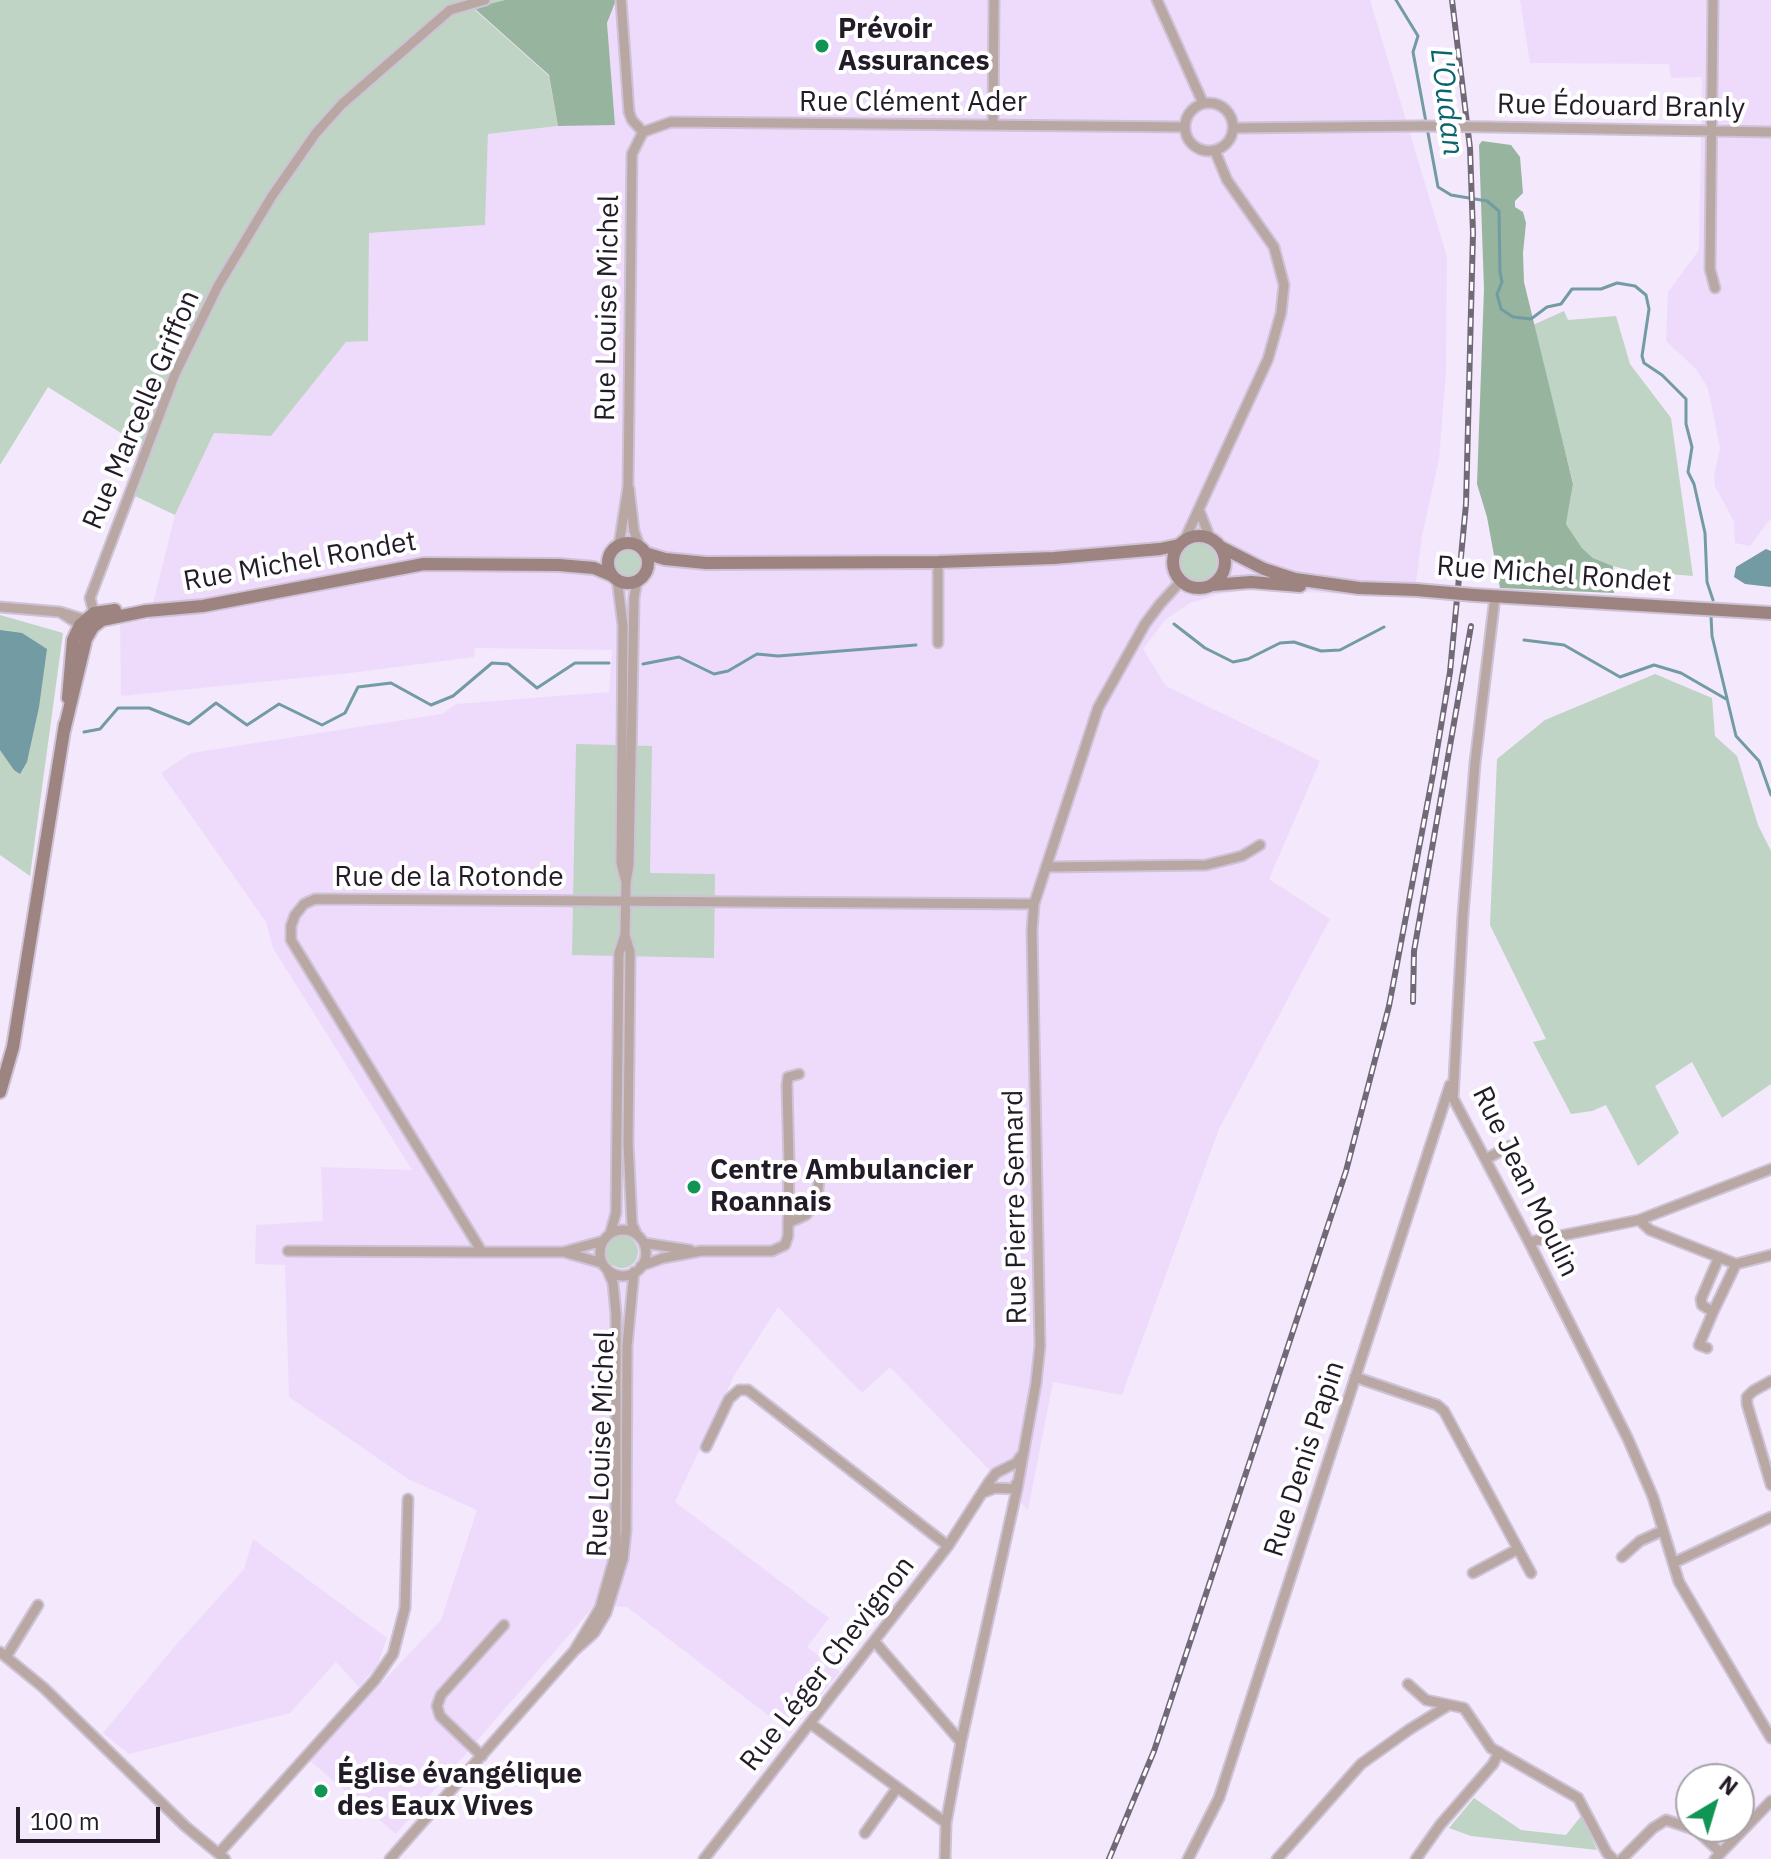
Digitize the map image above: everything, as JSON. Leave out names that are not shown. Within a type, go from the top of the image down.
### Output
[{"type":"street","name":"Rue Marcelle Griffon","points":[[91,621],[90,598],[175,374],[218,286],[272,196],[316,133],[342,104],[450,10],[485,0]]},
{"type":"street","points":[[621,0],[629,112],[643,132]]},
{"type":"street","points":[[993,125],[994,0]]},
{"type":"street","points":[[1157,0],[1203,103]]},
{"type":"street","points":[[1713,0],[1710,269],[1715,288]]},
{"type":"street","points":[[1203,103],[1219,104],[1233,120],[1230,140],[1215,151],[1195,146],[1189,140],[1185,127],[1189,114],[1203,103]]},
{"type":"street","name":"Rue Clément Ader","points":[[643,132],[671,122],[1185,127]]},
{"type":"street","name":"Rue Édouard Branly","points":[[1234,128],[1423,126],[1771,132]]},
{"type":"street","name":"Rue Louise Michel","points":[[642,550],[634,531],[628,487],[632,154],[633,146],[643,132]]},
{"type":"street","points":[[1178,575],[1173,556],[1199,510],[1268,359],[1281,313],[1284,285],[1274,247],[1227,180],[1215,151]]},
{"type":"street","name":"Rue Louise Michel","points":[[615,550],[628,487]]},
{"type":"street","points":[[1118,553],[1157,556],[1197,588],[1212,585],[1225,566],[1221,547],[1210,538],[1199,510]]},
{"type":"street","points":[[615,578],[623,582],[639,579],[664,567],[706,563],[1054,558],[1160,549],[1194,536],[1210,538]]},
{"type":"street","points":[[626,882],[621,863],[623,626],[615,578],[608,565],[615,550],[630,543],[665,559],[706,563]]},
{"type":"street","name":"Rue Michel Rondet","points":[[1221,547],[1281,575],[1334,585]]},
{"type":"street","name":"Rue Michel Rondet","points":[[559,565],[615,550]]},
{"type":"street","points":[[638,1269],[646,1255],[632,1224],[629,1173],[630,952],[625,935],[625,902],[629,865],[634,598],[647,565],[642,550]]},
{"type":"street","points":[[938,562],[938,643]]},
{"type":"street","name":"Rue Michel Rondet","points":[[91,621],[146,611],[203,606],[424,564],[559,565],[594,568],[615,578]]},
{"type":"street","name":"Rue Pierre Semard","points":[[945,1859],[946,1823],[961,1742],[1017,1489],[1040,1346],[1034,904],[1098,708],[1145,624],[1178,575]]},
{"type":"street","name":"Rue Michel Rondet","points":[[1212,585],[1251,582],[1334,585],[1771,613]]},
{"type":"street","name":"Rue Jean Moulin","points":[[1495,597],[1475,763],[1453,1098],[1628,1439],[1653,1497],[1679,1582],[1771,1738]]},
{"type":"street","points":[[0,607],[60,612],[91,621]]},
{"type":"street","points":[[64,731],[91,621]]},
{"type":"street","points":[[0,1092],[13,1047],[64,731],[73,640],[91,621]]},
{"type":"street","points":[[1046,867],[1206,865],[1242,856],[1260,845]]},
{"type":"street","name":"Rue de la Rotonde","points":[[482,1252],[291,940],[291,926],[304,904],[315,899],[1034,904]]},
{"type":"street","points":[[604,1266],[600,1248],[616,1213],[619,953],[625,935]]},
{"type":"street","name":"Rue Denis Papin","points":[[1188,1859],[1219,1798],[1455,1070]]},
{"type":"street","points":[[288,1251],[563,1252],[624,1230],[663,1248],[778,1250],[785,1245],[788,1223],[787,1085],[788,1077],[799,1074]]},
{"type":"street","points":[[1486,1159],[1510,1146]]},
{"type":"street","points":[[1529,1242],[1639,1220],[1771,1169]]},
{"type":"street","points":[[788,1223],[806,1215],[817,1198],[819,1180]]},
{"type":"street","points":[[1639,1220],[1650,1230],[1736,1264],[1771,1255]]},
{"type":"street","points":[[563,1252],[620,1275],[663,1258],[701,1251]]},
{"type":"street","points":[[1713,1312],[1702,1305],[1701,1299],[1719,1257]]},
{"type":"street","points":[[1707,1348],[1699,1345],[1736,1264]]},
{"type":"street","name":"Rue Louise Michel","points":[[574,1651],[600,1608],[615,1549],[616,1314],[613,1283],[604,1266]]},
{"type":"street","name":"Rue Louise Michel","points":[[390,1859],[574,1651],[594,1633],[606,1613],[623,1559],[626,1531],[627,1346],[630,1294],[638,1269]]},
{"type":"street","points":[[1355,1377],[1437,1405],[1444,1411],[1531,1573]]},
{"type":"street","points":[[1771,1381],[1753,1391],[1747,1397],[1747,1404],[1771,1485]]},
{"type":"street","points":[[706,1447],[734,1394],[739,1390],[748,1390],[948,1546]]},
{"type":"street","name":"Rue Léger Chevignon","points":[[704,1859],[948,1546],[996,1473],[1016,1463],[1023,1453]]},
{"type":"street","points":[[982,1493],[995,1488],[1017,1489],[1014,1479],[1006,1470]]},
{"type":"street","points":[[38,1605],[3,1655],[44,1688],[185,1826],[222,1856],[375,1680],[393,1654],[405,1608],[408,1499]]},
{"type":"street","points":[[1673,1563],[1771,1517]]},
{"type":"street","points":[[1622,1557],[1640,1541],[1662,1531]]},
{"type":"street","points":[[1473,1573],[1518,1549]]},
{"type":"street","points":[[482,1756],[440,1716],[437,1706],[441,1695],[504,1625]]},
{"type":"street","points":[[875,1642],[961,1742]]},
{"type":"street","points":[[1408,1684],[1426,1700],[1450,1704],[1468,1712],[1485,1741],[1499,1752],[1578,1798],[1613,1859]]},
{"type":"street","points":[[1277,1859],[1361,1764],[1450,1704]]},
{"type":"street","points":[[811,1724],[946,1823]]},
{"type":"street","points":[[1416,1859],[1440,1825],[1493,1764],[1499,1752]]},
{"type":"street","points":[[865,1833],[897,1788]]},
{"type":"street","points":[[1622,1859],[1653,1828],[1666,1820],[1696,1830],[1718,1856],[1771,1801]]},
{"type":"shaded area","points":[[0,0],[505,0],[474,9],[549,76],[558,126],[488,134],[485,225],[369,233],[368,341],[346,342],[271,436],[214,433],[175,515],[135,496],[151,452],[48,387],[0,465]]},
{"type":"shaded area","points":[[505,0],[616,0],[607,23],[615,125],[558,126],[549,75],[474,8]]},
{"type":"shaded area","points":[[616,0],[1370,0],[1447,257],[1446,371],[1439,459],[1422,536],[1414,598],[1252,589],[1216,595],[1190,603],[1166,619],[1143,649],[1166,686],[1320,761],[1269,879],[1330,919],[1219,1129],[1122,1395],[1053,1382],[1028,1510],[890,1367],[862,1393],[778,1307],[735,1374],[675,1502],[829,1618],[807,1647],[840,1672],[790,1732],[627,1607],[595,1605],[396,1834],[309,1760],[441,1620],[477,1510],[408,1479],[289,1397],[285,1265],[255,1264],[256,1225],[323,1221],[321,1167],[412,1170],[273,948],[266,922],[161,773],[191,753],[442,714],[456,704],[609,692],[612,650],[475,648],[474,657],[121,696],[120,623],[149,620],[175,515],[214,433],[271,436],[346,342],[368,341],[369,233],[484,225],[488,134],[558,126],[615,124],[607,23]]},
{"type":"shaded area","points":[[1520,0],[1771,0],[1771,518],[1750,546],[1735,543],[1734,522],[1715,486],[1714,475],[1720,448],[1708,388],[1696,369],[1666,341],[1668,292],[1699,250],[1702,77],[1671,78],[1669,64],[1530,63]]},
{"type":"shaded area","points":[[1482,141],[1511,145],[1520,157],[1523,193],[1515,201],[1515,207],[1523,212],[1526,223],[1524,282],[1573,484],[1566,524],[1593,558],[1613,566],[1614,593],[1500,588],[1487,517],[1477,484],[1484,289],[1479,145]]},
{"type":"shaded area","points":[[1564,311],[1568,320],[1616,316],[1630,364],[1671,418],[1693,576],[1632,571],[1593,558],[1566,524],[1573,483],[1533,325]]},
{"type":"shaded area","points":[[1198,543],[1212,548],[1217,562],[1212,576],[1198,581],[1184,576],[1179,562],[1184,548]]},
{"type":"shaded area","points":[[628,549],[638,553],[642,563],[638,573],[628,577],[618,573],[614,563],[618,553]]},
{"type":"shaded area","points":[[1766,549],[1771,551],[1771,587],[1745,584],[1734,577],[1736,567]]},
{"type":"shaded area","points":[[0,615],[63,633],[30,876],[0,855]]},
{"type":"shaded area","points":[[0,630],[22,633],[47,649],[39,707],[27,762],[20,774],[0,750]]},
{"type":"shaded area","points":[[1655,674],[1712,698],[1715,736],[1737,756],[1758,825],[1771,851],[1771,1084],[1722,1118],[1692,1062],[1655,1086],[1679,1133],[1638,1166],[1606,1105],[1571,1114],[1533,1042],[1546,1039],[1490,925],[1497,759],[1545,720]]},
{"type":"shaded area","points":[[576,744],[652,746],[650,873],[715,874],[714,958],[572,955]]},
{"type":"shaded area","points":[[622,1236],[633,1241],[638,1252],[633,1263],[622,1268],[611,1263],[606,1252],[611,1241]]},
{"type":"shaded area","points":[[253,1539],[387,1638],[377,1666],[359,1687],[336,1662],[290,1713],[129,1754],[103,1733],[244,1569]]},
{"type":"shaded area","points":[[1474,1798],[1521,1830],[1566,1835],[1582,1815],[1597,1850],[1471,1836],[1449,1828]]},
{"type":"waterway","name":"L'Oudan","points":[[1396,0],[1418,36],[1413,52],[1438,187],[1451,195],[1487,201],[1499,211],[1502,282],[1497,294],[1501,309],[1513,317],[1531,319],[1547,307],[1561,304],[1572,289],[1601,289],[1617,283],[1635,286],[1646,295],[1649,309],[1642,356],[1644,363],[1662,375],[1686,399],[1686,424],[1692,447],[1688,472],[1694,484],[1705,533],[1707,582],[1713,600]]},
{"type":"waterway","name":"L'Oudan","points":[[1711,616],[1712,636],[1736,736],[1759,761],[1771,795]]},
{"type":"waterway","points":[[1174,624],[1205,648],[1233,662],[1248,659],[1280,643],[1294,642],[1321,651],[1340,650],[1384,627]]},
{"type":"waterway","points":[[1524,640],[1564,645],[1620,677],[1654,665],[1681,673],[1726,699]]},
{"type":"waterway","points":[[643,664],[679,657],[714,674],[728,671],[757,654],[778,656],[916,645]]},
{"type":"waterway","points":[[84,732],[100,729],[118,708],[149,708],[189,724],[216,703],[247,725],[279,704],[322,725],[345,713],[358,687],[391,683],[431,705],[453,696],[492,663],[508,664],[537,688],[575,663],[609,663]]},
{"type":"railway","points":[[1109,1859],[1154,1751],[1346,1171],[1389,1006],[1433,774],[1450,672],[1466,504],[1473,233],[1470,148],[1452,0]]},
{"type":"railway","points":[[1413,1002],[1414,951],[1471,626]]},
{"type":"place","name":"Prévoir Assurances","points":[[822,46]]},
{"type":"place","name":"Centre Ambulancier Roannais","points":[[694,1187]]},
{"type":"place","name":"Église évangélique des Eaux Vives","points":[[321,1791]]}]
